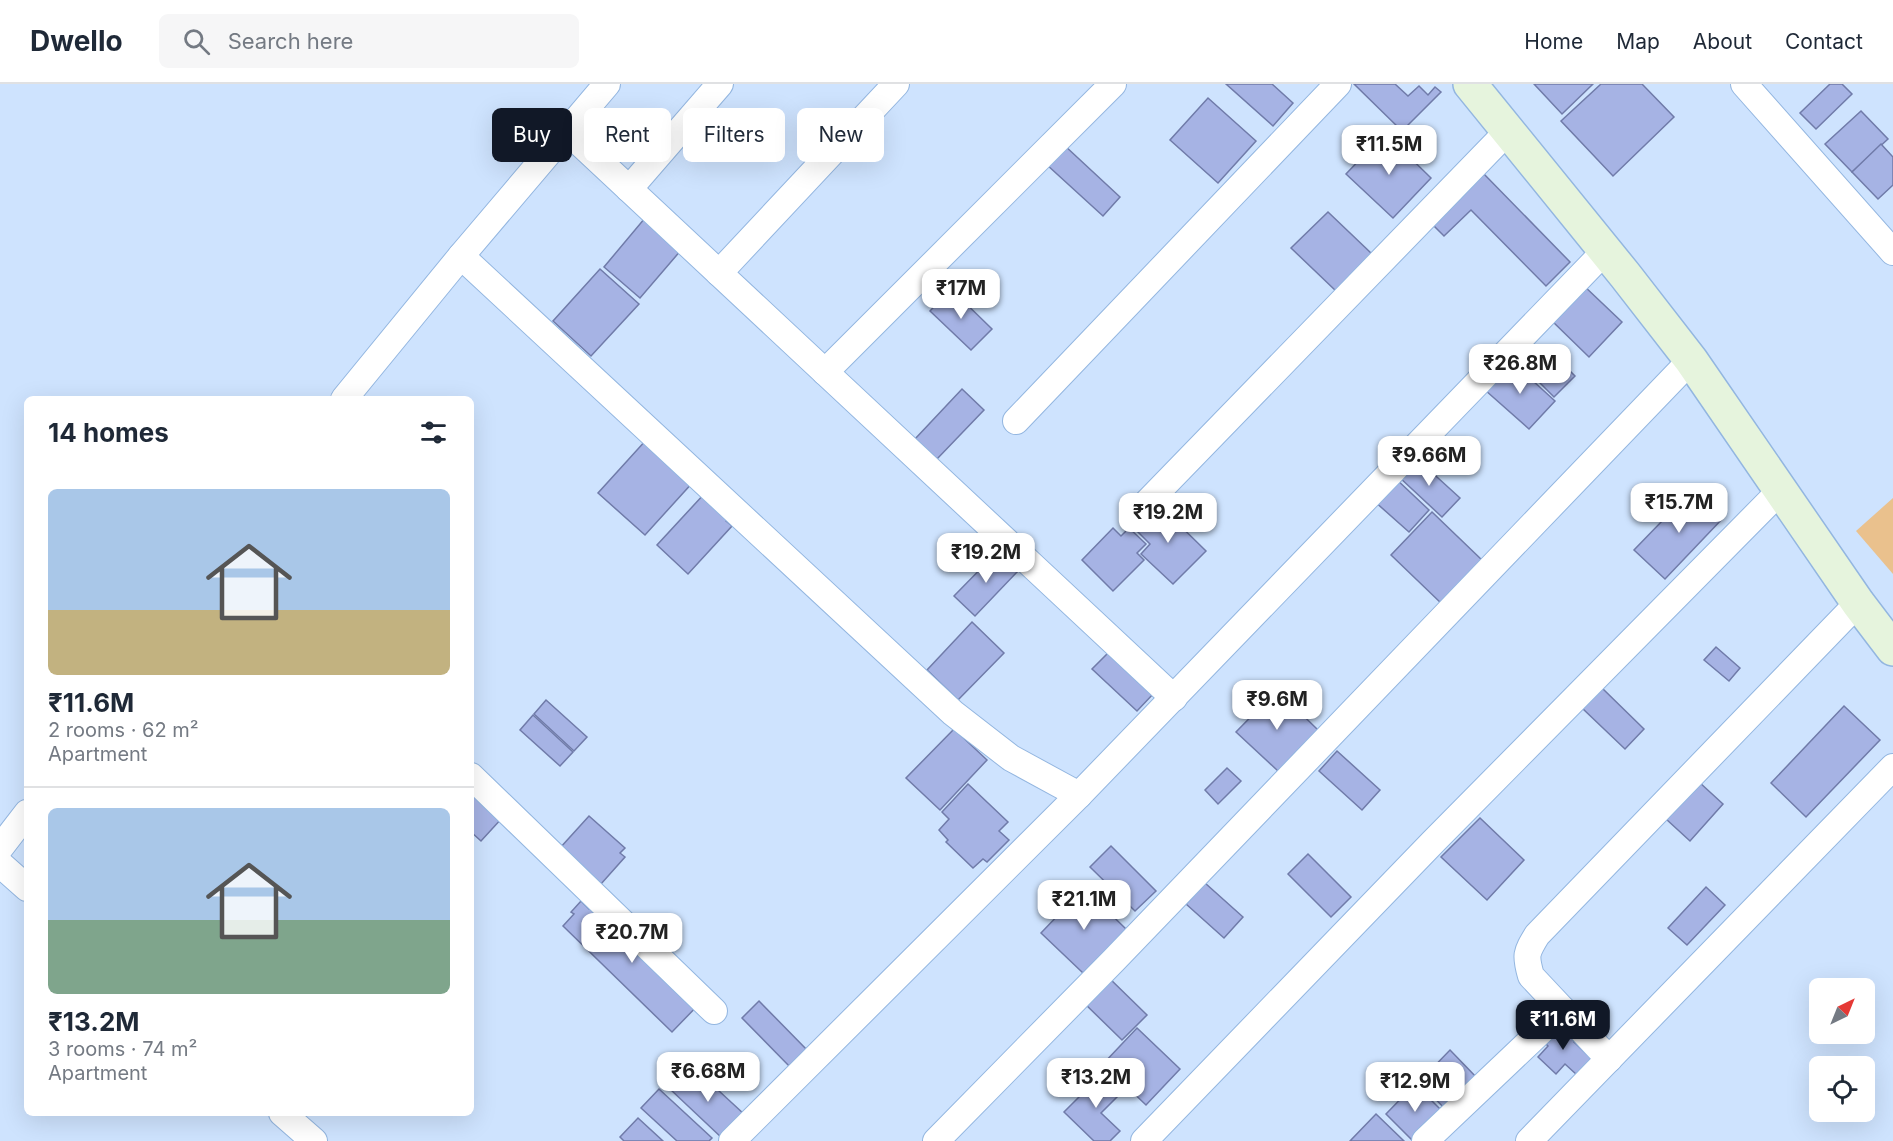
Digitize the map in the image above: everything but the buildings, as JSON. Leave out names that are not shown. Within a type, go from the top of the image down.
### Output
[{"type":"street","points":[[572,125],[607,84]]},
{"type":"street","points":[[628,189],[720,84]]},
{"type":"street","points":[[719,273],[896,84]]},
{"type":"street","points":[[825,372],[1113,84]]},
{"type":"street","points":[[1016,421],[1338,84]]},
{"type":"street","points":[[1470,84],[1690,360],[1858,603],[1893,649]]},
{"type":"street","points":[[1744,84],[1893,252]]},
{"type":"street","points":[[1134,516],[1508,131]]},
{"type":"street","points":[[572,136],[1174,698]]},
{"type":"street","points":[[346,396],[460,256],[540,162]]},
{"type":"street","points":[[732,1141],[1079,795],[1605,251]]},
{"type":"street","points":[[460,256],[953,713],[1011,758],[1079,795]]},
{"type":"street","points":[[936,1141],[1114,960],[1690,360]]},
{"type":"street","points":[[1144,1141],[1433,842],[1781,490]]},
{"type":"street","points":[[1610,1059],[1531,976],[1526,960],[1528,949],[1537,935],[1858,603]]},
{"type":"street","points":[[1529,1141],[1893,767]]},
{"type":"street","points":[[474,779],[714,1011]]},
{"type":"street","points":[[0,848],[24,817]]},
{"type":"street","points":[[0,864],[24,885]]},
{"type":"street","points":[[1425,1141],[1563,1010]]},
{"type":"street","points":[[285,1116],[314,1141]]},
{"type":"shaded area","points":[[1893,498],[1893,574],[1856,531]]}]
